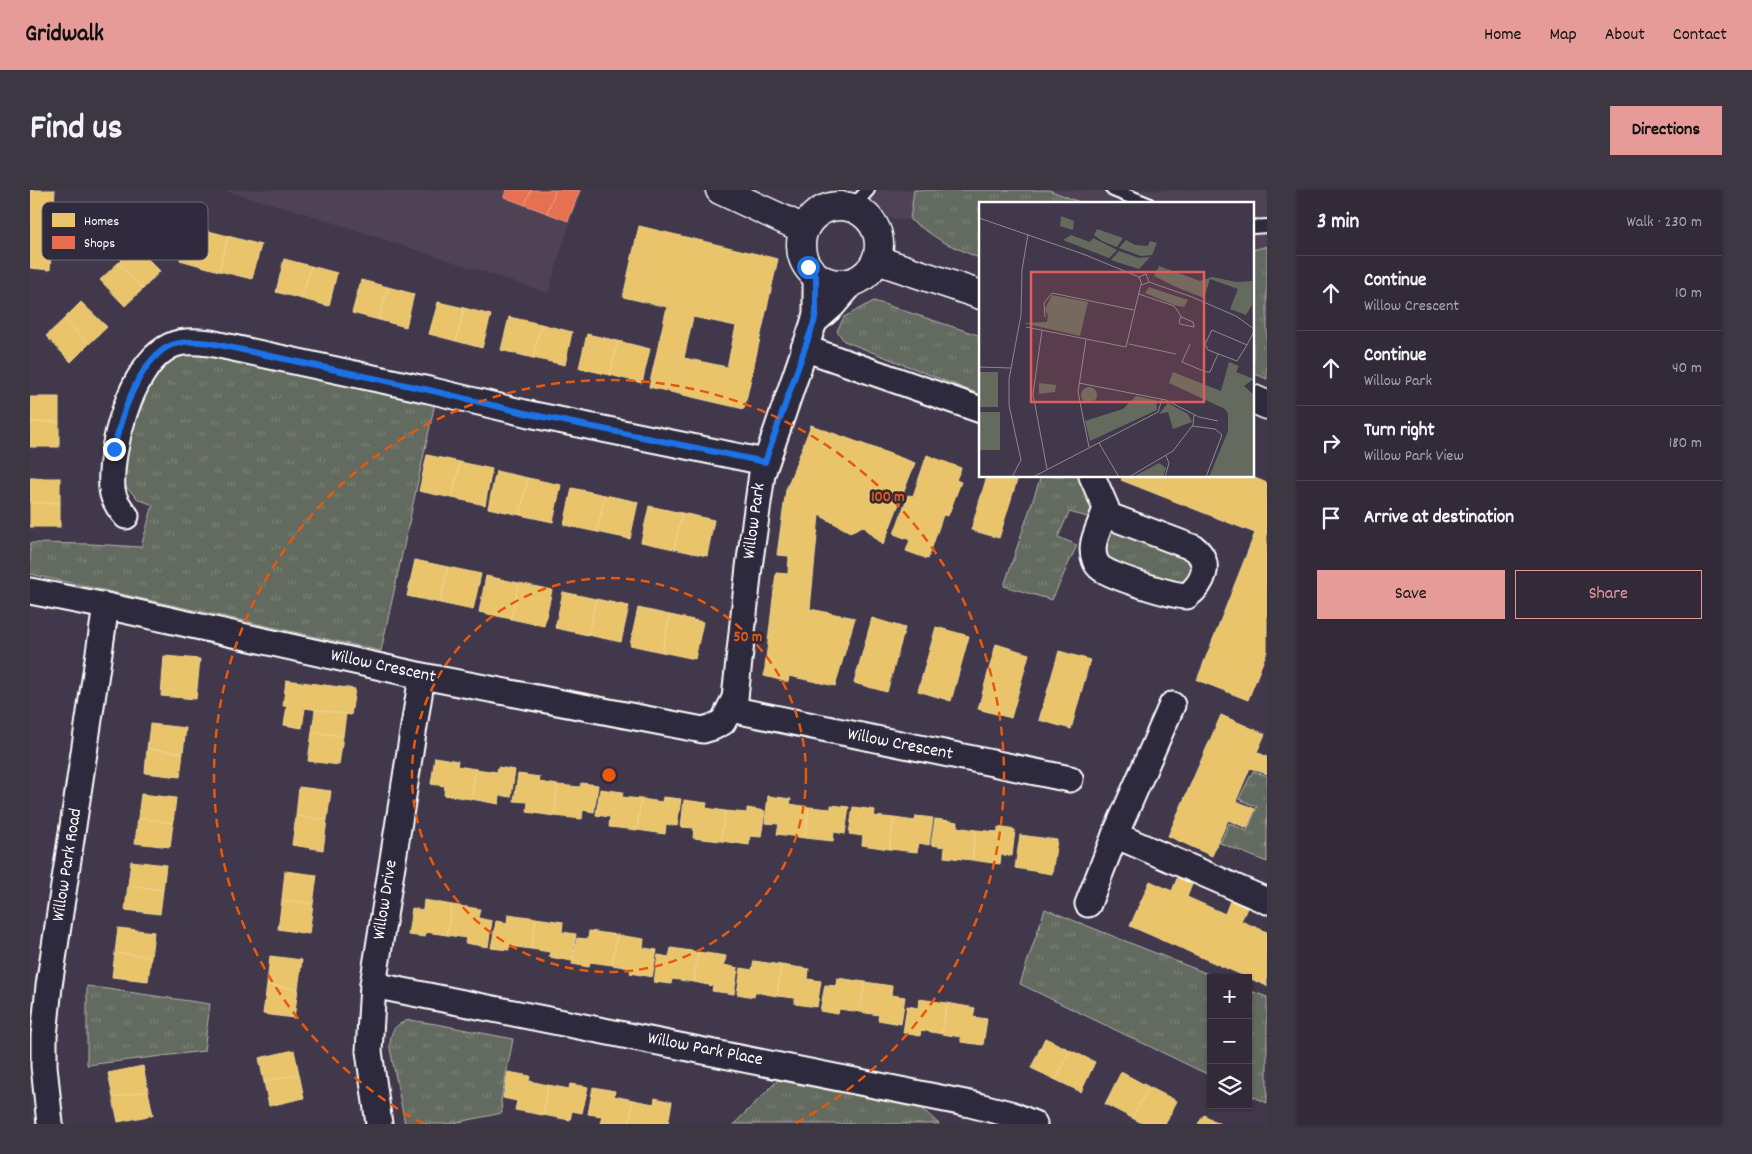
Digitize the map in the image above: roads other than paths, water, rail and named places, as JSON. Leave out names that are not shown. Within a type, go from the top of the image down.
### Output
[{"type":"main road","points":[[720,190],[804,229]]},
{"type":"main road","points":[[860,198],[864,213],[873,222],[879,234],[880,247],[877,260],[871,270],[862,278],[852,283],[840,285],[828,282],[816,276],[808,267],[802,255],[801,242],[804,229],[819,212],[829,207],[860,198]]},
{"type":"main road","points":[[877,260],[979,293]]},
{"type":"main road","points":[[1254,399],[1267,404]]},
{"type":"street","points":[[814,322],[816,313],[816,276]]},
{"type":"street","points":[[814,322],[832,306],[852,283]]},
{"type":"street","name":"Willow Park","points":[[732,704],[762,474],[814,322]]},
{"type":"street","points":[[126,516],[118,506],[112,490],[114,449],[124,412],[142,375],[155,357],[173,345],[188,342],[219,345],[429,390],[529,414],[765,462]]},
{"type":"street","points":[[804,348],[979,409]]},
{"type":"street","points":[[1093,478],[1106,508],[1104,514]]},
{"type":"street","name":"Willow Crescent","points":[[30,591],[422,676],[703,730],[723,722],[732,704],[1070,779]]},
{"type":"street","name":"Willow Park Road","points":[[50,1124],[44,1066],[44,1036],[49,986],[106,606]]},
{"type":"street","name":"Willow Drive","points":[[379,1124],[368,1051],[373,985],[422,676]]},
{"type":"street","points":[[1088,904],[1115,835],[1172,705]]},
{"type":"street","points":[[1115,835],[1267,901]]},
{"type":"street","name":"Willow Park Place","points":[[373,985],[968,1114],[1010,1114],[1034,1124]]},
{"type":"lane","points":[[1113,190],[1143,202]]},
{"type":"lane","points":[[1254,227],[1267,226]]}]
